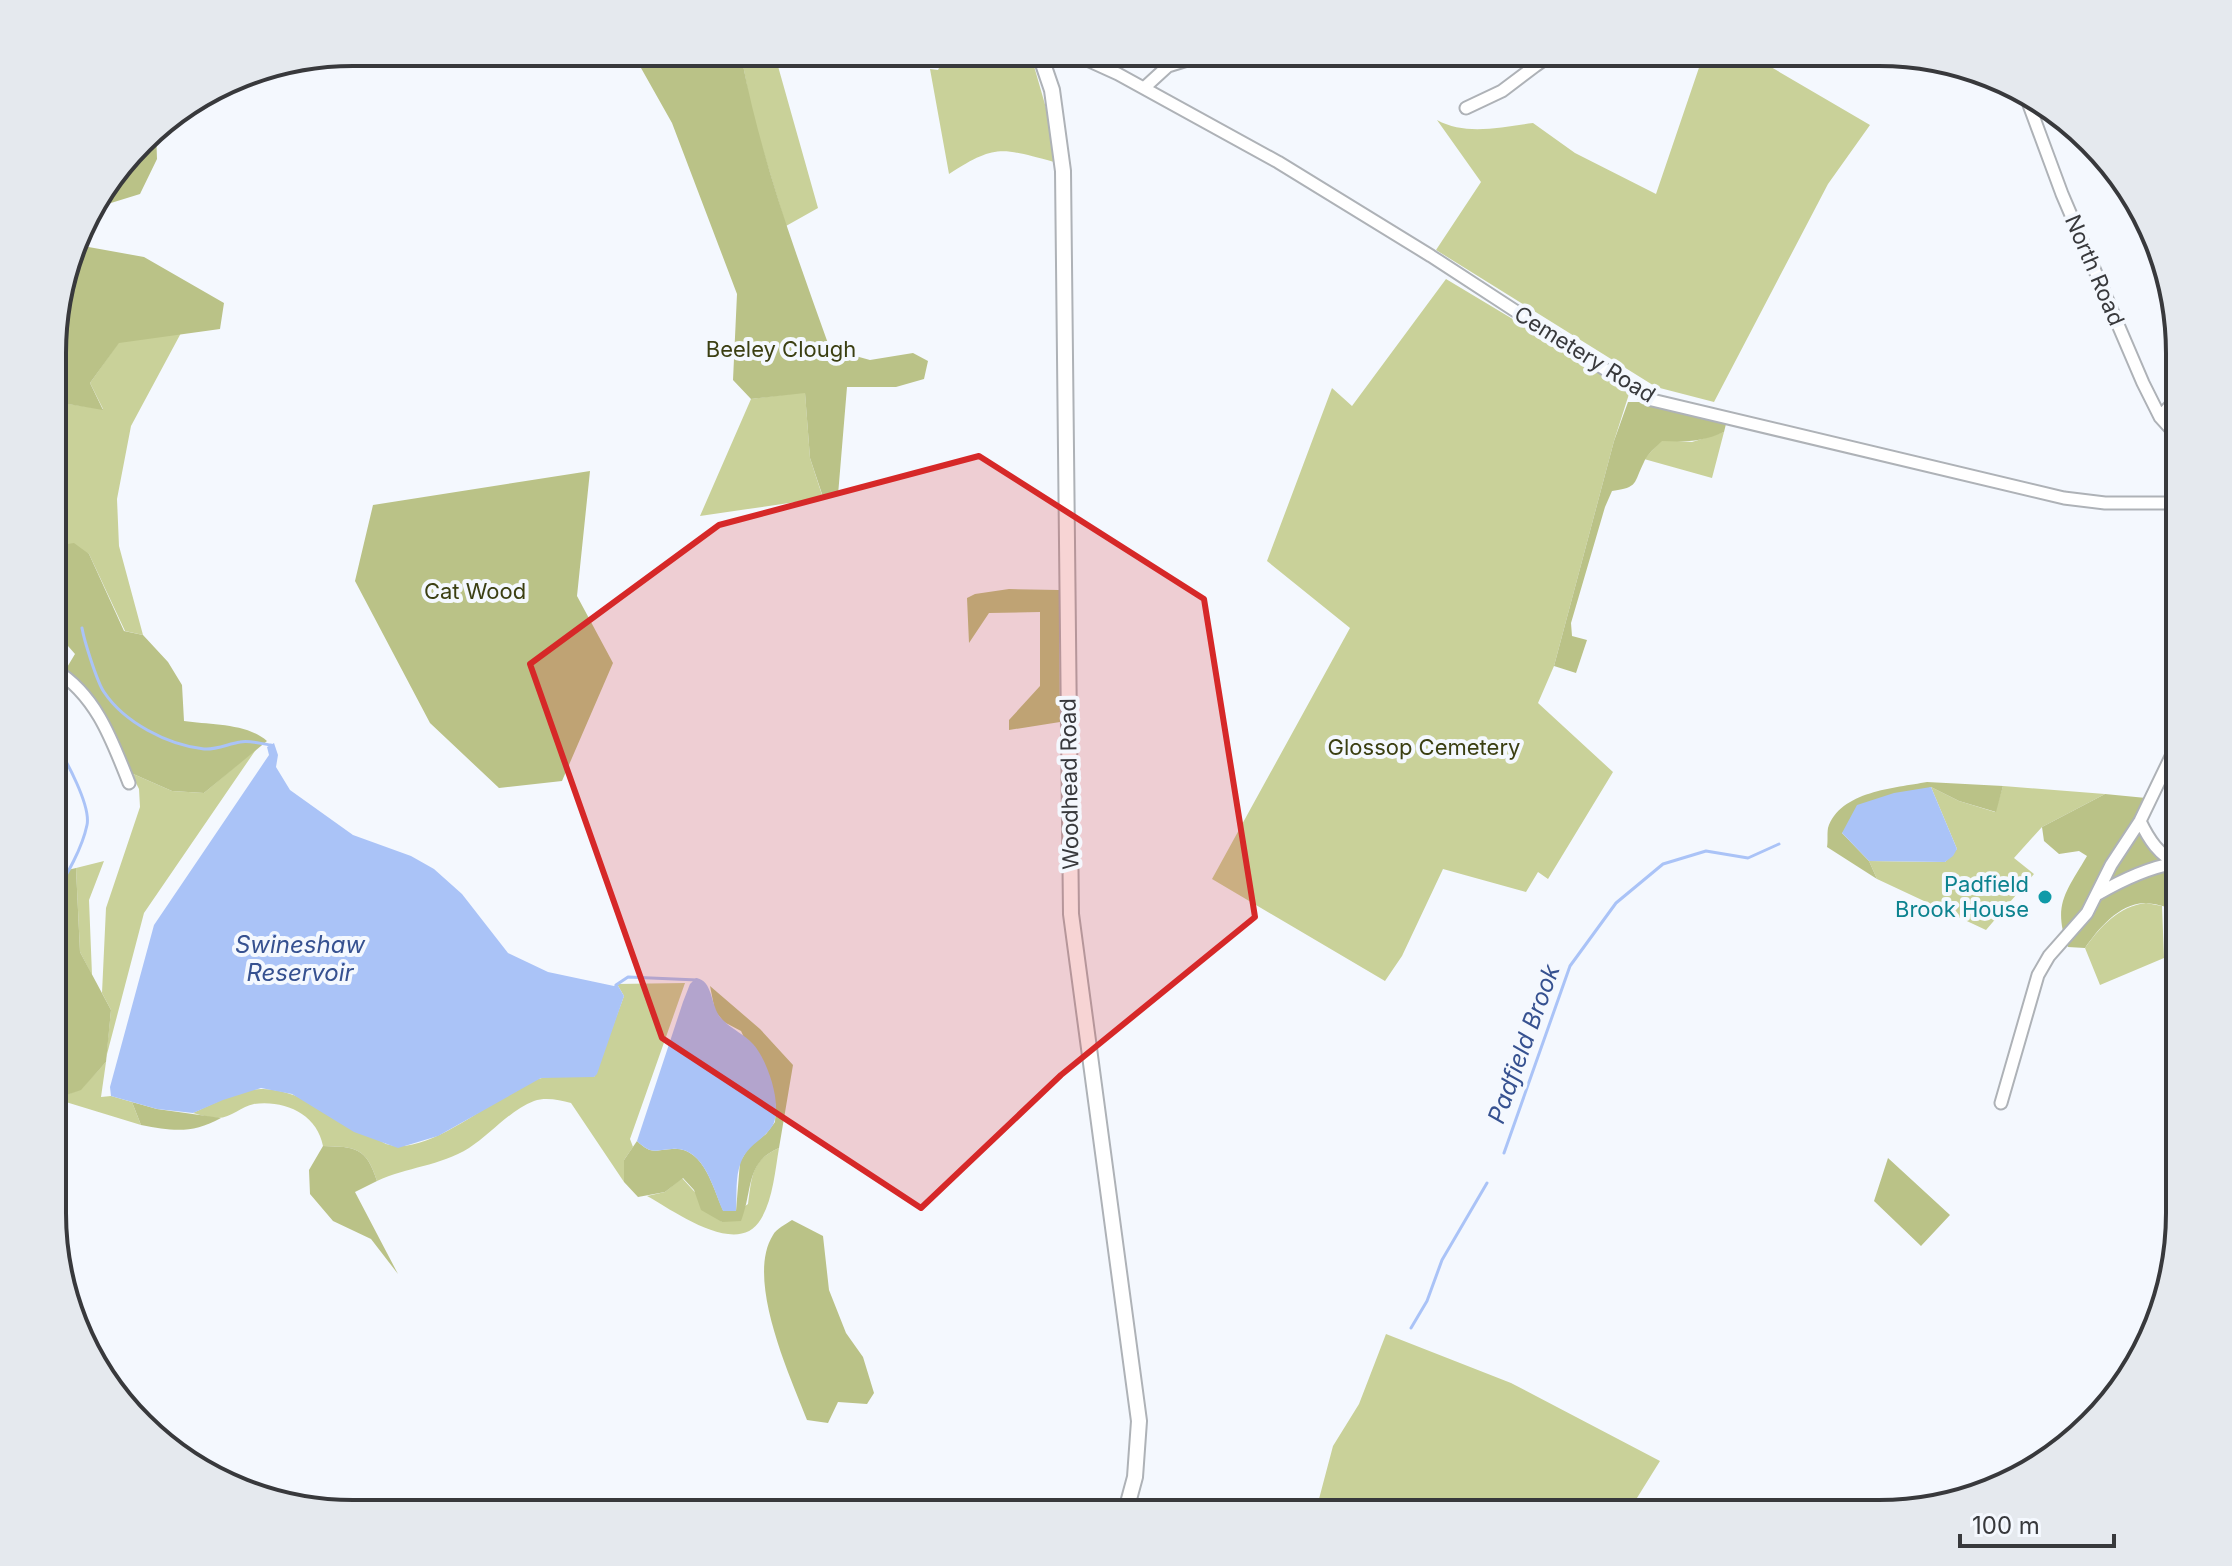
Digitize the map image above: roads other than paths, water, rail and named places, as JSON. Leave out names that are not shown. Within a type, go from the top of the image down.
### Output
[{"type":"main road","name":"Woodhead Road","points":[[1044,66],[1052,90],[1063,171],[1071,914],[1139,1421],[1135,1477],[1129,1500]]},
{"type":"street","name":"Cemetery Road","points":[[1099,66],[1291,170],[1431,256],[1652,400],[2064,498],[2105,503],[2166,503]]},
{"type":"street","points":[[1144,88],[1168,66]]},
{"type":"street","points":[[1466,108],[1502,91],[1535,66]]},
{"type":"street","name":"North Road","points":[[2030,109],[2062,194],[2143,383],[2166,424]]},
{"type":"street","points":[[2160,417],[2166,410]]},
{"type":"street","points":[[66,678],[85,695],[104,725],[129,783]]},
{"type":"street","points":[[2001,1103],[2038,975],[2049,956],[2087,913],[2111,865],[2140,821],[2166,767]]},
{"type":"street","points":[[2140,821],[2147,836],[2166,857]]},
{"type":"street","points":[[2098,894],[2122,880],[2166,865]]},
{"type":"water","name":"Swineshaw Reservoir","points":[[274,743],[278,755],[276,767],[290,790],[353,835],[411,856],[434,869],[462,894],[508,953],[548,972],[614,986],[617,984],[624,996],[594,1077],[541,1078],[438,1136],[398,1148],[354,1132],[292,1094],[261,1088],[193,1113],[157,1109],[111,1096],[110,1087],[154,925],[269,755],[267,747]]},
{"type":"water","points":[[1931,787],[1957,849],[1945,862],[1869,861],[1842,833],[1857,805],[1894,793]]},
{"type":"water","points":[[696,978],[706,984],[719,1016],[758,1051],[775,1095],[773,1125],[747,1151],[741,1162],[736,1211],[723,1211],[706,1171],[692,1154],[683,1150],[650,1150],[637,1141],[683,1002],[690,984]]},
{"type":"waterway","points":[[82,628],[101,687],[113,703],[135,722],[161,737],[190,747],[218,748],[248,741],[271,745],[271,749]]},
{"type":"waterway","points":[[66,762],[77,783],[87,817],[85,834],[66,875]]},
{"type":"waterway","name":"Padfield Brook","points":[[1504,1153],[1570,966],[1616,903],[1663,864],[1706,851],[1748,858],[1779,844]]},
{"type":"waterway","points":[[616,985],[628,977],[697,980]]},
{"type":"waterway","name":"Padfield Brook","points":[[1411,1328],[1427,1301],[1442,1260],[1487,1183]]},
{"type":"place","name":"Padfield Brook House","points":[[2045,897]]},
{"type":"park label","name":"Beeley Clough","points":[[781,349]]},
{"type":"park label","name":"Cat Wood","points":[[475,591]]},
{"type":"park label","name":"Glossop Cemetery","points":[[1424,747]]}]
